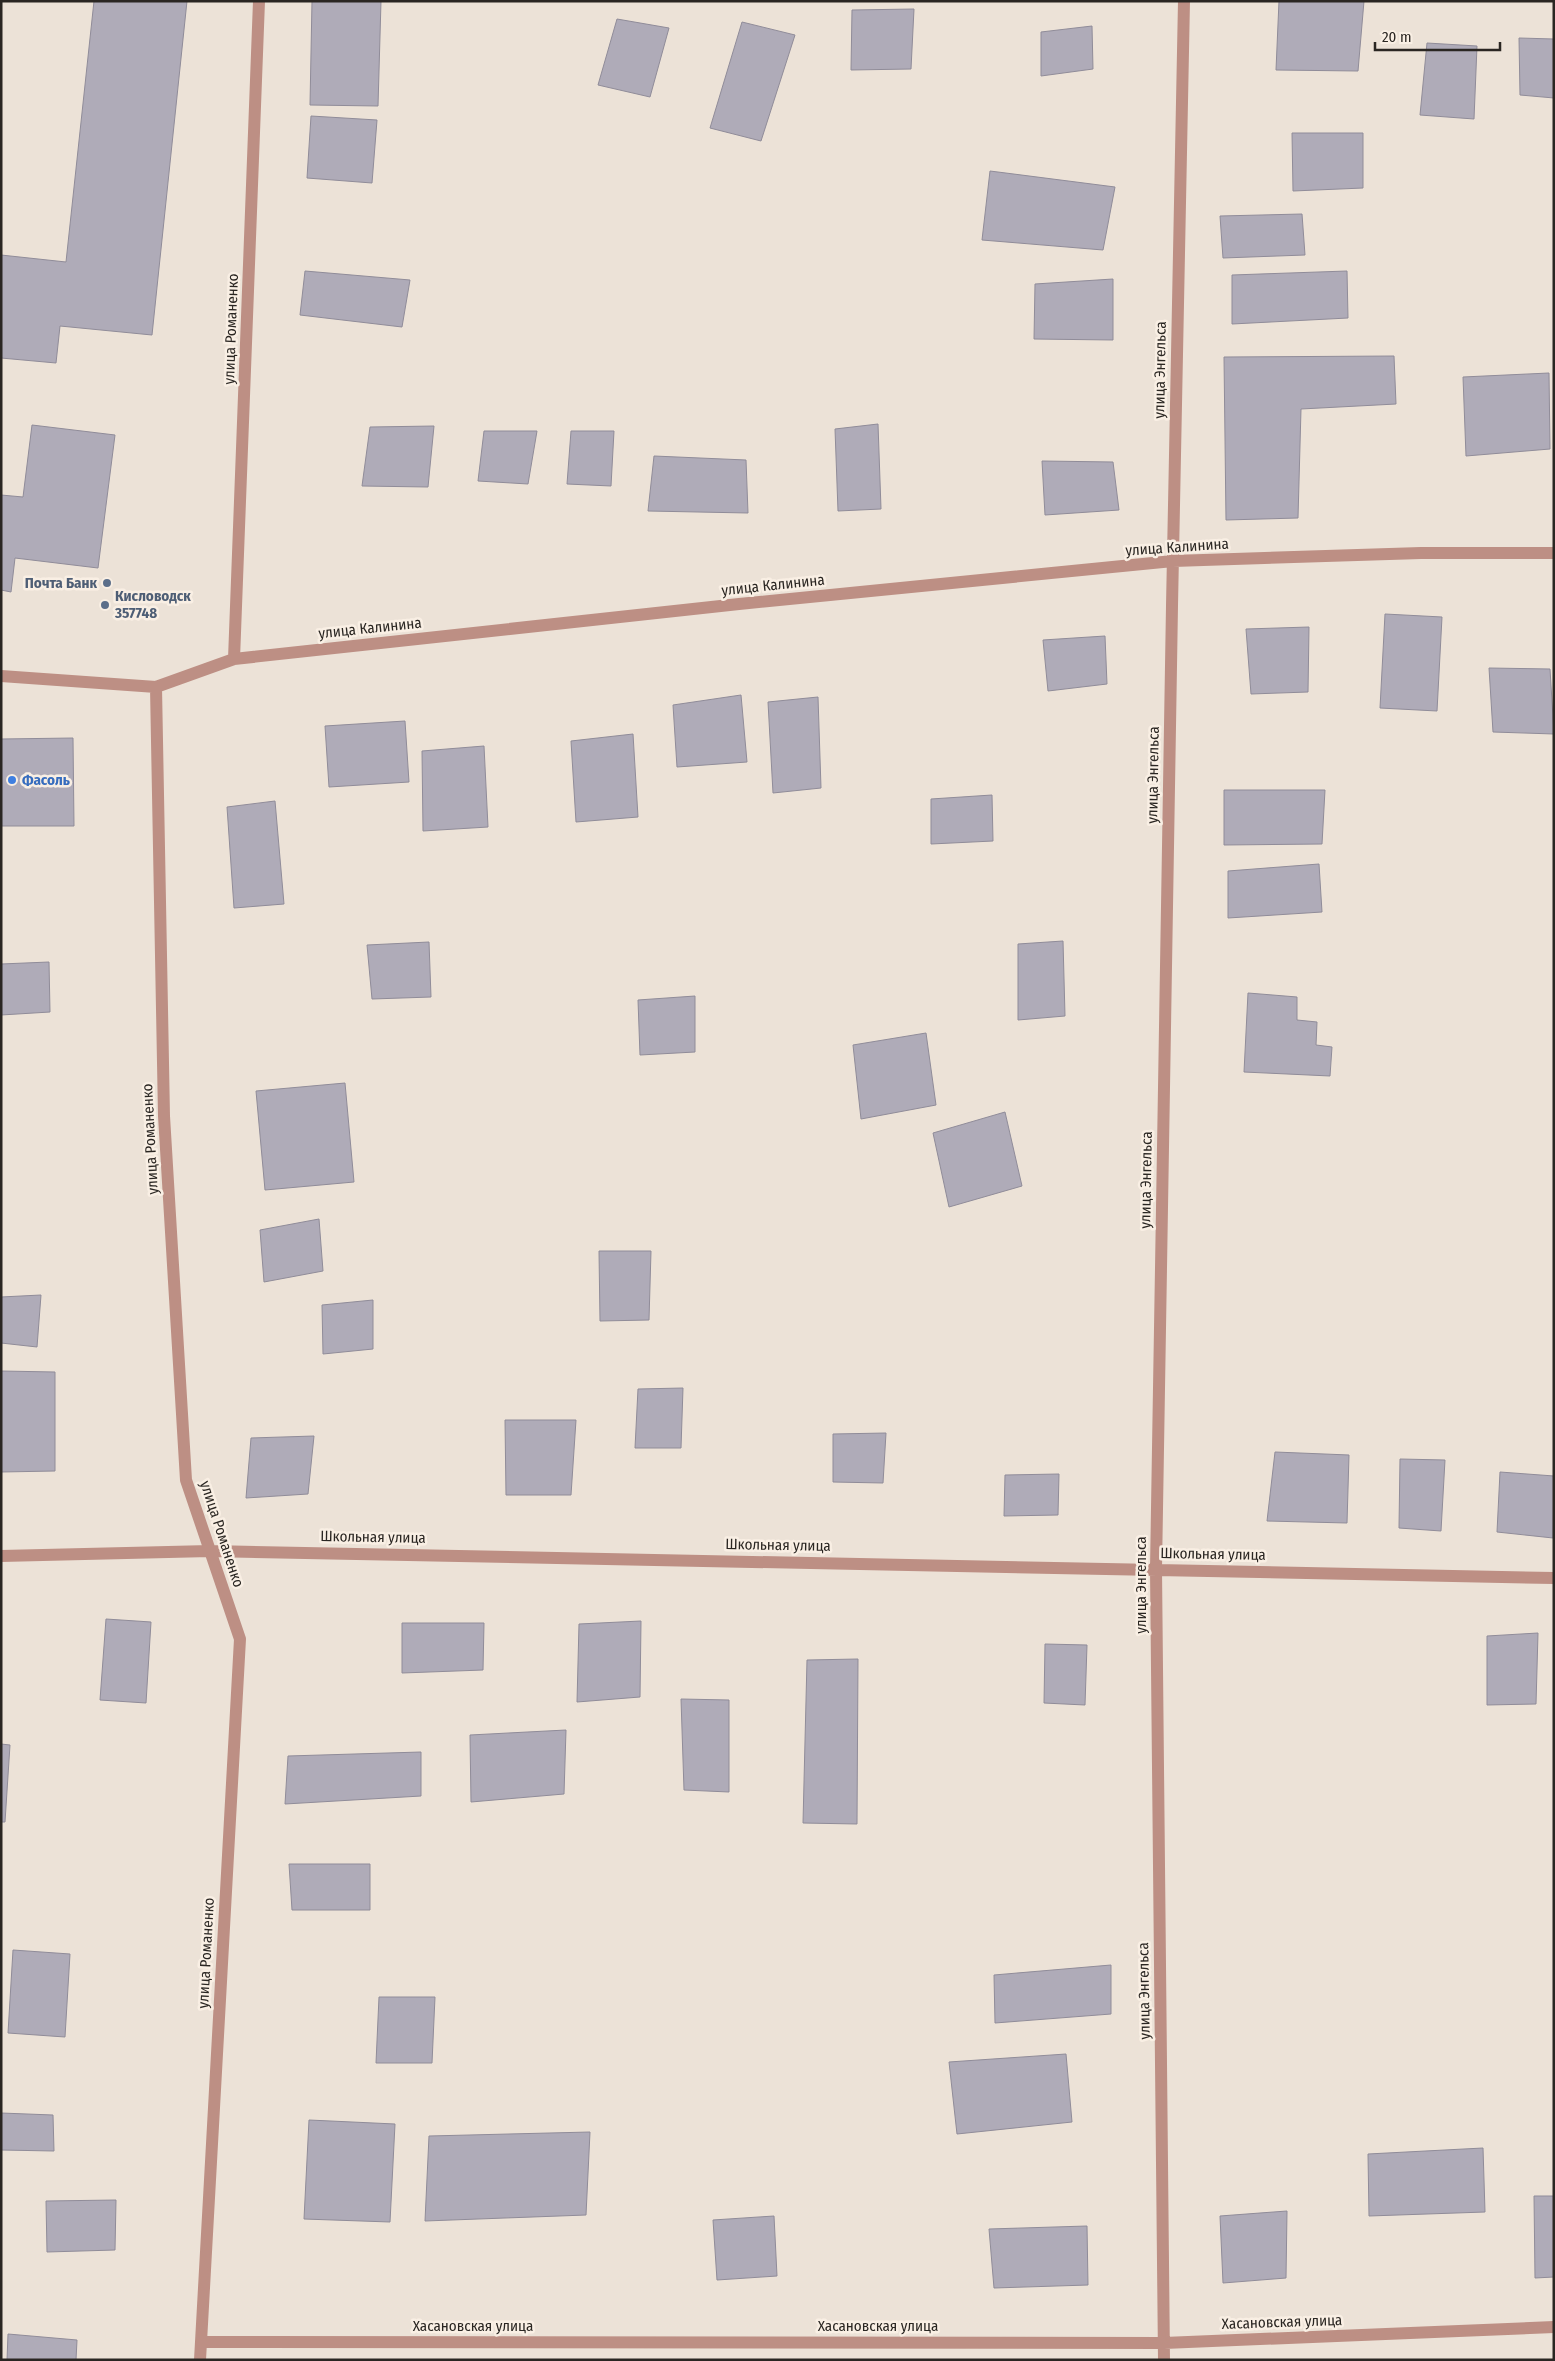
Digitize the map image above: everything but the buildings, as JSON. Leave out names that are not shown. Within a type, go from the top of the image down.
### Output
[{"type":"street","name":"улица Романенко","points":[[234,659],[259,1]]},
{"type":"street","name":"улица Энгельса","points":[[1164,2360],[1156,1569],[1184,1]]},
{"type":"street","name":"улица Калинина","points":[[1,676],[156,687],[234,659],[729,605],[1173,561],[1420,553],[1554,553]]},
{"type":"street","name":"улица Романенко","points":[[156,687],[164,1116],[186,1480],[240,1639],[200,2360]]},
{"type":"street","name":"Школьная улица","points":[[1,1556],[210,1551],[1554,1578]]},
{"type":"street","name":"Хасановская улица","points":[[202,2342],[1164,2343],[1554,2327]]},
{"type":"place","name":"Почта Банк","points":[[107,583]]},
{"type":"place","name":"Кисловодск 357748","points":[[105,605]]},
{"type":"place","name":"Фасоль","points":[[12,780]]}]
